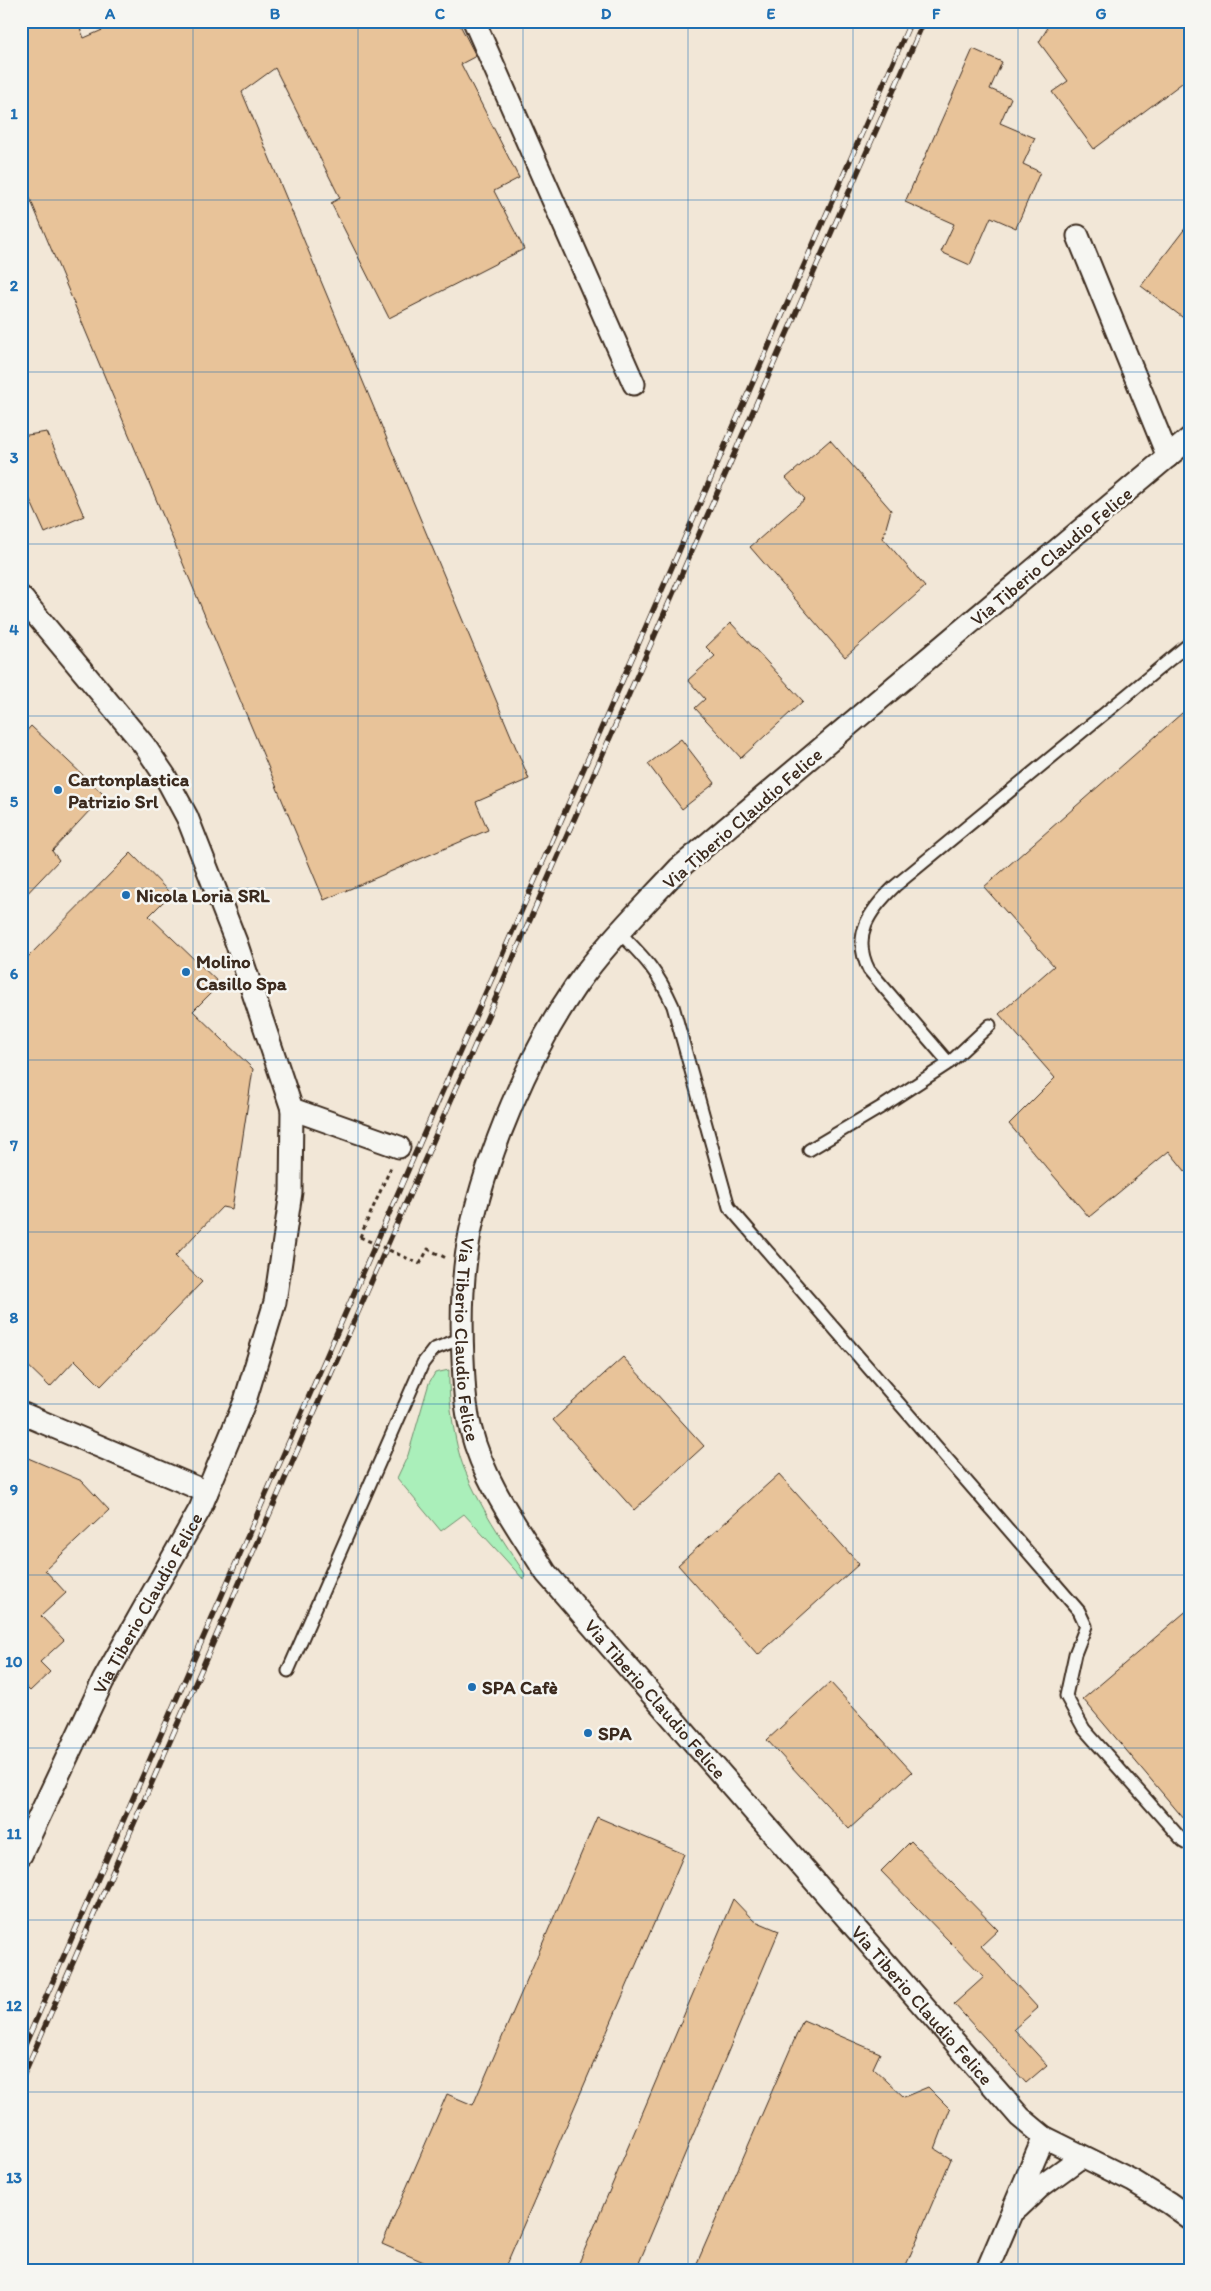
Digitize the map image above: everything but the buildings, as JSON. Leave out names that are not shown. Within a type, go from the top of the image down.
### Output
[{"type":"street","points":[[474,21],[634,384]]},
{"type":"street","points":[[1078,236],[1168,457]]},
{"type":"street","name":"Via Tiberio Claudio Felice","points":[[1190,438],[679,868],[619,932],[576,986],[543,1038],[510,1111],[485,1177],[470,1234],[464,1284],[462,1338],[464,1390],[471,1430],[488,1475],[506,1511],[546,1573],[1020,2117],[1044,2138],[1133,2181],[1190,2218]]},
{"type":"street","name":"Via Tiberio Claudio Felice","points":[[21,597],[144,745],[165,776],[187,817],[230,925],[292,1110],[291,1192],[275,1302],[245,1401],[200,1509],[103,1681],[21,1855]]},
{"type":"street","points":[[292,1110],[399,1147]]},
{"type":"street","points":[[21,1413],[207,1492]]},
{"type":"street","points":[[987,2270],[1044,2138]]},
{"type":"street","points":[[1011,2215],[1040,2187],[1081,2157]]},
{"type":"lane","points":[[949,1063],[869,970],[862,951],[863,935],[870,914],[878,902],[895,886],[1190,643]]},
{"type":"lane","points":[[619,932],[649,962],[661,980],[672,1006],[729,1207],[1079,1612],[1086,1626],[1075,1654],[1066,1696],[1084,1728],[1183,1841],[1190,1845]]},
{"type":"lane","points":[[809,1150],[949,1063],[990,1024]]},
{"type":"lane","points":[[288,1671],[423,1363],[434,1348],[462,1338]]},
{"type":"path","points":[[399,1147],[360,1237],[420,1264],[428,1249],[439,1254]]},
{"type":"shaded area","points":[[21,21],[1190,21],[1190,2270],[21,2270]]},
{"type":"green space","points":[[449,1370],[452,1420],[460,1458],[484,1509],[525,1574],[524,1580],[464,1514],[441,1531],[397,1478],[408,1455],[429,1383],[435,1373]]},
{"type":"railway","points":[[21,2054],[911,21]]},
{"type":"railway","points":[[21,2081],[924,21]]},
{"type":"place","name":"Cartonplastica Patrizio Srl","points":[[58,790]]},
{"type":"place","name":"Nicola Loria SRL","points":[[126,895]]},
{"type":"place","name":"Molino Casillo Spa","points":[[186,972]]},
{"type":"place","name":"SPA Cafè","points":[[472,1687]]},
{"type":"place","name":"SPA","points":[[588,1733]]}]
